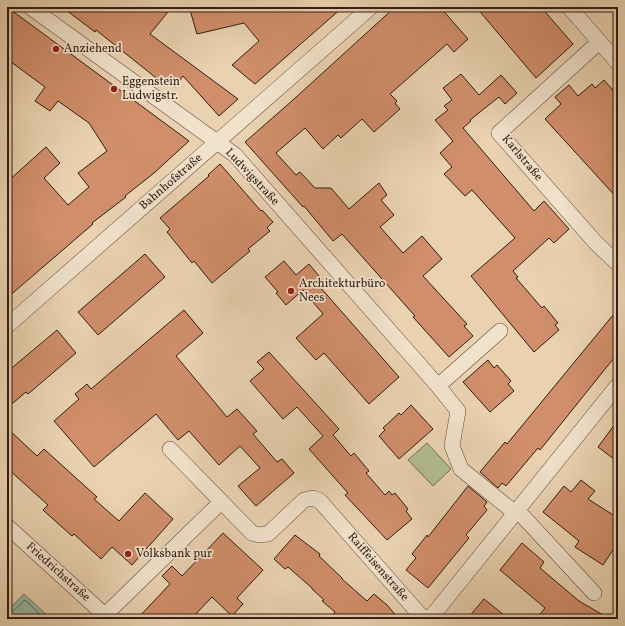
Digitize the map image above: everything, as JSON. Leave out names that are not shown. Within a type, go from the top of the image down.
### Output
[{"type":"street","name":"Ludwigstraße","points":[[30,7],[236,155],[438,386],[458,411],[452,446],[461,469],[516,511]]},
{"type":"street","name":"Bahnhofstraße","points":[[7,326],[372,7]]},
{"type":"street","points":[[569,7],[618,63]]},
{"type":"street","name":"Karlstraße","points":[[599,42],[499,133],[596,243],[618,264]]},
{"type":"street","points":[[438,386],[500,331]]},
{"type":"street","name":"Raiffeisenstraße","points":[[170,449],[252,533],[259,535],[268,534],[304,500],[313,498],[320,501],[422,616],[427,618],[434,615],[618,385]]},
{"type":"street","points":[[107,617],[221,502]]},
{"type":"street","points":[[516,511],[594,593]]},
{"type":"street","name":"Friedrichstraße","points":[[7,526],[107,617]]},
{"type":"green space","points":[[427,443],[451,469],[433,486],[408,460]]},
{"type":"water","points":[[24,594],[48,616],[46,619],[7,619],[7,611]]},
{"type":"building","points":[[7,7],[189,141],[154,173],[92,223],[93,224],[7,298],[7,182],[46,147],[60,163],[44,178],[68,205],[89,187],[78,173],[107,151],[89,123],[58,101],[50,111],[35,101],[45,87],[7,59]]},
{"type":"building","points":[[62,7],[172,7],[150,34],[238,99],[219,116],[183,76],[175,87],[162,78],[160,81],[96,30],[95,32]]},
{"type":"building","points":[[202,7],[343,7],[255,84],[232,65],[259,41],[244,23],[197,34],[190,10]]},
{"type":"building","points":[[395,7],[440,7],[468,39],[454,52],[447,44],[390,94],[397,101],[395,103],[400,109],[374,132],[362,119],[341,138],[338,135],[323,149],[305,128],[276,153],[296,175],[300,172],[315,188],[331,188],[349,209],[379,183],[387,195],[381,200],[394,215],[380,227],[403,253],[422,236],[442,259],[423,276],[467,324],[464,326],[473,336],[449,357],[413,317],[415,316],[342,234],[333,241],[304,206],[303,207],[245,142]]},
{"type":"building","points":[[476,7],[541,7],[573,44],[536,78]]},
{"type":"building","points":[[461,74],[479,95],[501,75],[517,93],[505,104],[499,97],[470,120],[471,121],[463,128],[534,211],[544,201],[569,229],[554,243],[549,238],[513,271],[518,277],[516,278],[542,308],[544,306],[558,323],[555,325],[559,330],[534,352],[471,276],[515,238],[472,190],[465,196],[444,174],[452,167],[440,153],[453,141],[435,120],[448,110],[444,106],[452,100],[443,88]]},
{"type":"building","points":[[604,80],[618,96],[618,199],[545,119],[561,104],[555,97],[569,85],[578,96],[592,84],[595,88]]},
{"type":"building","points":[[220,164],[261,211],[262,210],[273,222],[267,228],[270,231],[248,249],[250,251],[212,283],[194,261],[192,263],[167,232],[170,229],[160,218],[209,176],[208,175]]},
{"type":"building","points":[[145,254],[165,277],[98,335],[78,312]]},
{"type":"building","points":[[284,261],[296,275],[309,264],[325,283],[320,287],[399,377],[369,404],[324,353],[316,360],[296,338],[323,314],[303,290],[286,305],[276,293],[278,292],[265,277]]},
{"type":"building","points":[[618,309],[618,353],[540,450],[538,448],[506,486],[502,483],[498,488],[480,472],[505,442],[507,444]]},
{"type":"building","points":[[184,310],[203,333],[176,356],[227,417],[237,409],[257,431],[253,434],[277,462],[282,459],[294,473],[256,506],[238,486],[260,468],[240,446],[219,465],[189,431],[178,440],[156,414],[94,467],[54,421],[79,399],[75,394],[87,384],[91,389]]},
{"type":"building","points":[[57,330],[76,353],[28,394],[26,392],[7,408],[7,372]]},
{"type":"building","points":[[269,352],[339,429],[333,435],[351,456],[354,453],[369,471],[366,473],[385,495],[389,491],[392,495],[395,493],[408,509],[406,511],[412,519],[387,540],[345,495],[348,493],[309,449],[323,436],[297,407],[283,419],[250,381],[264,369],[257,362]]},
{"type":"building","points":[[488,360],[494,368],[497,365],[511,381],[508,384],[514,391],[490,412],[463,382]]},
{"type":"building","points":[[411,405],[433,429],[399,459],[379,436],[385,430],[383,428],[399,413],[401,415]]},
{"type":"building","points":[[618,420],[618,462],[598,447]]},
{"type":"building","points":[[7,428],[37,456],[44,449],[97,497],[94,499],[119,521],[145,493],[173,519],[132,565],[112,547],[101,559],[74,534],[72,536],[43,510],[48,505],[7,468]]},
{"type":"building","points":[[581,480],[595,491],[588,499],[618,518],[618,542],[603,565],[575,547],[579,541],[543,512],[564,486],[571,492]]},
{"type":"building","points":[[468,486],[487,502],[484,506],[487,510],[466,535],[469,538],[428,588],[406,570],[416,558],[412,554],[427,535],[428,537]]},
{"type":"building","points":[[223,533],[263,570],[237,598],[243,604],[232,616],[212,597],[191,619],[137,619],[170,584],[162,576],[172,566],[182,576]]},
{"type":"building","points":[[295,535],[320,554],[319,556],[342,579],[367,601],[374,594],[387,605],[399,619],[330,619],[335,612],[322,601],[324,600],[288,567],[285,569],[274,559]]},
{"type":"building","points":[[522,543],[544,562],[540,568],[579,601],[610,619],[536,619],[545,608],[500,570]]},
{"type":"building","points":[[484,599],[509,619],[467,619]]},
{"type":"place","name":"Anziehend","points":[[56,49]]},
{"type":"place","name":"Eggenstein Ludwigstr.","points":[[114,89]]},
{"type":"place","name":"Architekturbüro Nees","points":[[291,291]]},
{"type":"place","name":"Volksbank pur","points":[[128,554]]}]
